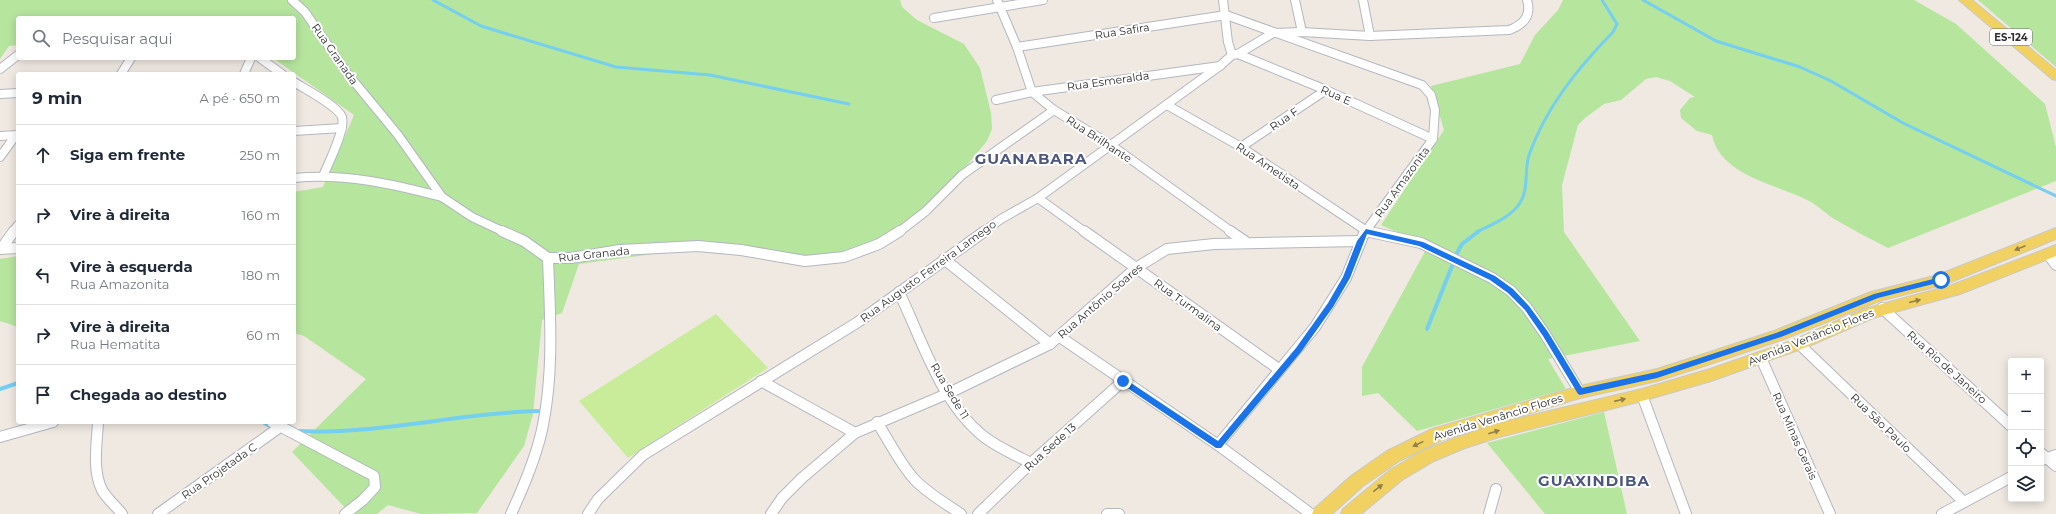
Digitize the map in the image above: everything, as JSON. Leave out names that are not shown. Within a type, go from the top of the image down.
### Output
[{"type":"main road","name":"ES-124","points":[[1965,0],[2056,76]]},
{"type":"main road","name":"ES-124","points":[[1977,0],[2056,67]]},
{"type":"main road","name":"Avenida Venâncio Flores","points":[[1320,514],[1358,481],[1393,456],[1432,437],[1486,419],[1580,392],[1657,375],[1779,335],[1870,298],[1941,280],[2056,233]]},
{"type":"main road","name":"Avenida Venâncio Flores","points":[[1349,514],[1396,475],[1428,456],[1499,430],[1642,395],[1761,358],[1799,344],[1882,308],[1955,290],[2053,256]]},
{"type":"street","name":"Rua Granada","points":[[292,0],[305,12],[347,73],[398,135],[442,197],[472,217],[524,241],[548,258],[571,258],[620,250],[698,246],[741,250],[805,262],[832,259],[858,253],[892,237],[926,211],[962,175],[1054,110]]},
{"type":"street","points":[[997,0],[1017,47],[1032,92]]},
{"type":"street","points":[[934,18],[1043,0]]},
{"type":"street","points":[[1223,0],[1226,15],[1227,43],[1235,54]]},
{"type":"street","points":[[1295,0],[1302,32]]},
{"type":"street","points":[[1363,0],[1370,36]]},
{"type":"street","points":[[1226,15],[1273,33],[1302,32],[1370,36],[1509,30],[1521,26],[1528,16],[1529,7],[1527,0]]},
{"type":"street","name":"Rua Safira","points":[[1017,47],[1226,15]]},
{"type":"street","name":"Rua Augusto Ferreira Lamego","points":[[588,514],[598,499],[643,455],[858,322],[1001,219],[1038,198],[1235,54],[1273,33]]},
{"type":"street","name":"Rua Amazonita","points":[[1218,446],[1298,350],[1330,305],[1346,278],[1360,241],[1366,231],[1432,139],[1435,110],[1431,96],[1425,88],[1273,33]]},
{"type":"street","name":"Rua E","points":[[1235,54],[1326,90],[1432,139]]},
{"type":"street","points":[[0,69],[8,61],[16,56]]},
{"type":"street","points":[[122,72],[130,60]]},
{"type":"street","points":[[245,72],[250,60]]},
{"type":"street","points":[[263,60],[279,72]]},
{"type":"street","name":"Rua Esmeralda","points":[[996,100],[1032,92],[1221,65]]},
{"type":"street","points":[[298,88],[336,109],[342,117],[342,128],[323,176]]},
{"type":"street","name":"Rua F","points":[[1241,147],[1326,90]]},
{"type":"street","points":[[0,94],[16,92]]},
{"type":"street","name":"Rua Brilhante","points":[[1032,92],[1054,110],[1111,145],[1246,242]]},
{"type":"street","name":"Rua Ametista","points":[[1167,105],[1241,147],[1366,231]]},
{"type":"street","points":[[296,131],[342,128]]},
{"type":"street","points":[[0,136],[16,135]]},
{"type":"street","points":[[0,156],[16,136]]},
{"type":"street","points":[[296,178],[323,176],[358,177],[388,182],[442,197]]},
{"type":"street","name":"Rua Turmalina","points":[[1038,198],[1280,370]]},
{"type":"street","points":[[1,249],[16,228]]},
{"type":"street","points":[[1366,231],[1421,244],[1492,278],[1511,291],[1527,308],[1545,334],[1580,392]]},
{"type":"street","name":"Rua Antônio Soares","points":[[771,514],[782,498],[802,478],[855,432],[949,393],[1050,344],[1060,337],[1136,268],[1160,252],[1171,247],[1246,242],[1360,241]]},
{"type":"street","points":[[1,249],[16,248]]},
{"type":"street","points":[[511,514],[527,479],[537,450],[546,407],[551,348],[548,258]]},
{"type":"street","points":[[944,259],[1050,344]]},
{"type":"street","name":"Rua Sede 11","points":[[899,292],[940,378],[969,421],[983,435],[1006,451],[1031,462]]},
{"type":"street","name":"Rua Rio de Janeiro","points":[[1882,308],[2008,423]]},
{"type":"street","points":[[1060,337],[1218,446],[1311,514]]},
{"type":"street","name":"Rua São Paulo","points":[[1799,344],[1964,502]]},
{"type":"street","name":"Rua Minas Gerais","points":[[1761,358],[1830,514]]},
{"type":"street","points":[[761,381],[855,432]]},
{"type":"street","name":"Rua Sede 13","points":[[978,514],[1031,462],[1123,381]]},
{"type":"street","points":[[1642,395],[1686,514]]},
{"type":"street","points":[[877,422],[913,479],[928,492],[961,514]]},
{"type":"street","points":[[0,437],[46,424]]},
{"type":"street","points":[[98,424],[97,472],[99,482],[103,492],[122,514]]},
{"type":"street","points":[[276,425],[293,432],[374,476],[375,487],[363,500],[345,514]]},
{"type":"street","name":"Rua Projetada C","points":[[158,514],[276,425]]},
{"type":"street","points":[[2046,457],[2056,466]]},
{"type":"street","points":[[1942,514],[2008,479]]},
{"type":"street","points":[[1489,514],[1496,489]]},
{"type":"street","points":[[1107,514],[1119,514]]},
{"type":"green space","points":[[0,0],[900,0],[902,7],[917,20],[964,44],[980,68],[991,113],[992,129],[987,141],[935,204],[858,257],[799,261],[706,247],[579,264],[562,313],[542,320],[533,414],[524,446],[477,513],[421,514],[388,505],[377,514],[351,514],[292,452],[366,379],[304,336],[296,334],[296,192],[323,187],[354,115],[296,74],[296,72],[293,72],[276,60],[296,60],[296,16],[16,16],[16,45],[9,46],[0,59]]},
{"type":"green space","points":[[1563,0],[1914,0],[1956,24],[2045,104],[2056,147],[2056,181],[1888,248],[1829,216],[1809,201],[1752,177],[1738,169],[1726,160],[1717,149],[1712,135],[1697,131],[1681,118],[1680,110],[1690,98],[1695,97],[1670,81],[1656,77],[1646,79],[1621,100],[1604,104],[1578,125],[1562,185],[1564,232],[1640,341],[1548,359],[1566,389],[1417,431],[1378,393],[1362,396],[1362,367],[1428,246],[1381,225],[1444,130],[1431,86],[1520,64],[1535,35],[1558,10]]},
{"type":"green space","points":[[1978,0],[2056,0],[2056,67]]},
{"type":"green space","points":[[16,256],[16,326],[0,321],[0,259]]},
{"type":"green space","points":[[716,314],[768,368],[628,458],[579,401]]},
{"type":"green space","points":[[1604,412],[1627,514],[1545,514],[1487,443]]},
{"type":"waterway","points":[[433,0],[481,26],[616,67],[710,75],[849,104]]},
{"type":"waterway","points":[[1479,231],[1506,217],[1520,203],[1523,198],[1529,155],[1544,121],[1564,89],[1613,32],[1617,24],[1602,0]]},
{"type":"waterway","points":[[1643,0],[1716,41],[1800,67],[1831,81],[1903,123],[2056,196]]},
{"type":"waterway","points":[[1457,253],[1462,244],[1479,231]]},
{"type":"waterway","points":[[1427,329],[1452,266]]},
{"type":"waterway","points":[[0,389],[16,384]]},
{"type":"waterway","points":[[296,431],[357,430],[478,416],[538,411]]},
{"type":"waterway","points":[[266,424],[270,426]]},
{"type":"district","name":"GUANABARA","points":[[1031,159]]},
{"type":"district","name":"GUAXINDIBA","points":[[1594,481]]},
{"type":"route","points":[[1123,381],[1218,446],[1298,350],[1315,327],[1346,278],[1360,241],[1366,231],[1421,244],[1492,278],[1511,291],[1527,308],[1545,334],[1580,392],[1657,375],[1779,335],[1857,302],[1889,292],[1941,280]]}]
